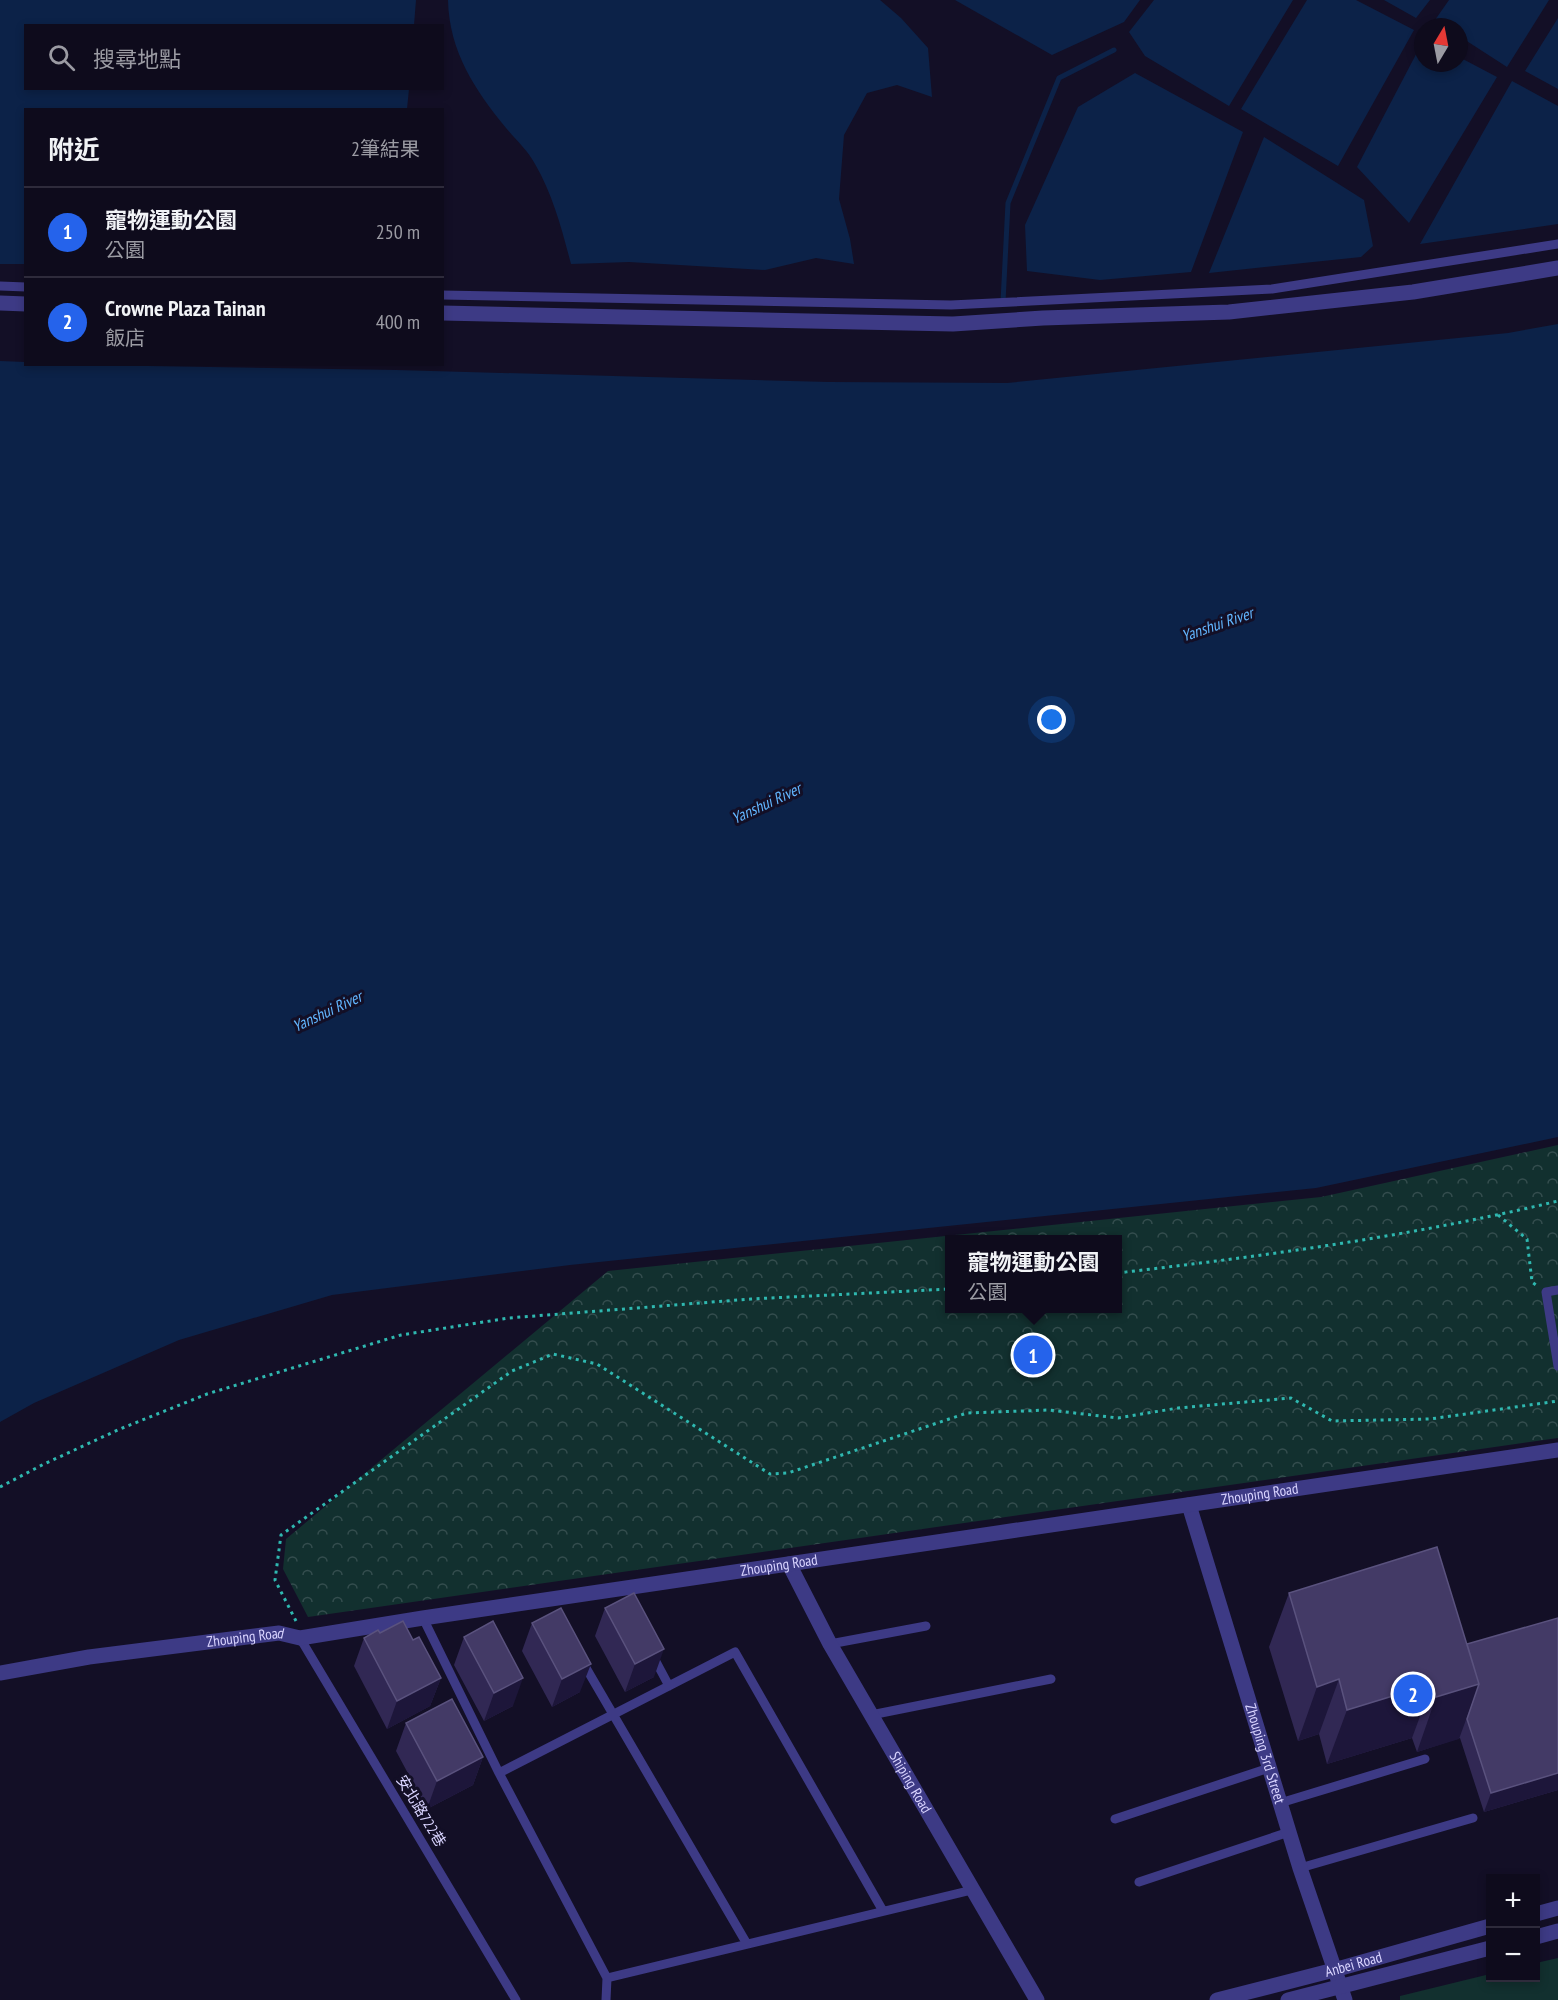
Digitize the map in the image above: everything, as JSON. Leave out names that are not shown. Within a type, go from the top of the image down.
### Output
[{"type":"street","points":[[444,313],[953,324],[1043,318],[1229,312],[1413,292],[1558,268]]},
{"type":"street","points":[[0,303],[24,304]]},
{"type":"street","name":"Zhouping Road","points":[[0,1673],[89,1657],[279,1633],[300,1638],[1558,1450]]},
{"type":"street","name":"Zhouping 3rd Street","points":[[1189,1505],[1300,1868],[1342,1993]]},
{"type":"street","name":"Shiping Road","points":[[789,1564],[830,1644],[1037,2000]]},
{"type":"street","points":[[1540,1913],[1558,1908]]},
{"type":"street","name":"Anbei Road","points":[[1216,2000],[1486,1927]]},
{"type":"street","points":[[1540,1936],[1558,1931]]},
{"type":"street","name":"Anbei Road","points":[[1288,2000],[1342,1993],[1486,1950]]},
{"type":"lane","points":[[444,295],[951,305],[1272,288],[1558,244]]},
{"type":"lane","points":[[0,286],[24,287]]},
{"type":"lane","points":[[1558,1290],[1546,1292],[1558,1366]]},
{"type":"lane","points":[[423,1618],[499,1773],[606,1978],[606,2000]]},
{"type":"lane","points":[[830,1644],[926,1626]]},
{"type":"lane","name":"安北路722巷","points":[[300,1638],[516,2000]]},
{"type":"lane","points":[[648,1647],[669,1686]]},
{"type":"lane","points":[[575,1648],[747,1944]]},
{"type":"lane","points":[[499,1773],[735,1652],[884,1911]]},
{"type":"lane","points":[[871,1715],[1051,1679]]},
{"type":"lane","points":[[1280,1803],[1425,1759]]},
{"type":"lane","points":[[1115,1819],[1269,1768]]},
{"type":"lane","points":[[1300,1868],[1473,1818]]},
{"type":"lane","points":[[1139,1882],[1289,1832]]},
{"type":"lane","points":[[606,1978],[972,1890]]},
{"type":"path","points":[[1122,1272],[1382,1236],[1498,1215],[1558,1201]]},
{"type":"path","points":[[1498,1215],[1527,1239],[1532,1282],[1546,1292]]},
{"type":"path","points":[[0,1487],[98,1439],[207,1394],[401,1335],[509,1318],[751,1299],[945,1289]]},
{"type":"path","points":[[300,1638],[296,1617],[275,1580],[281,1535],[512,1371],[553,1354],[597,1364],[770,1474],[788,1473],[967,1413],[1049,1410],[1118,1418],[1178,1408],[1291,1398],[1332,1421],[1430,1419],[1558,1401]]},
{"type":"green space","points":[[1558,1145],[1558,1438],[308,1617],[283,1569],[286,1539],[608,1271],[945,1236],[945,1313],[1122,1313],[1122,1235],[955,1235],[1321,1197]]},
{"type":"green space","points":[[1558,1958],[1558,2000],[1400,2000],[1400,1996],[1486,1975],[1486,1982],[1540,1982],[1540,1962]]},
{"type":"water","points":[[0,0],[416,0],[414,24],[24,24],[24,90],[409,90],[407,108],[24,108],[24,264],[0,264]]},
{"type":"water","points":[[448,0],[880,0],[901,18],[928,48],[932,97],[897,85],[867,93],[844,135],[839,199],[854,264],[816,258],[765,270],[629,262],[571,264],[552,200],[535,164],[484,99],[466,69],[453,36]]},
{"type":"water","points":[[955,0],[1140,0],[1124,22],[1052,55]]},
{"type":"water","points":[[1154,0],[1293,0],[1229,106],[1145,56],[1129,32]]},
{"type":"water","points":[[1307,0],[1356,0],[1414,30],[1338,166],[1241,109]]},
{"type":"water","points":[[1384,0],[1430,0],[1416,18]]},
{"type":"water","points":[[1449,0],[1549,0],[1507,67],[1468,42],[1468,18],[1436,18]]},
{"type":"water","points":[[1558,18],[1558,89],[1525,71]]},
{"type":"water","points":[[1414,58],[1414,72],[1468,72],[1468,62],[1497,77],[1409,223],[1357,167]]},
{"type":"water","points":[[1135,73],[1243,132],[1191,272],[1100,280],[1027,271],[1025,225],[1078,107]]},
{"type":"water","points":[[1512,81],[1558,106],[1558,224],[1420,244]]},
{"type":"water","points":[[1264,137],[1364,200],[1373,246],[1361,257],[1209,273]]},
{"type":"water","name":"Yanshui River","points":[[1558,324],[1558,1137],[1316,1188],[570,1265],[332,1295],[179,1340],[34,1403],[0,1422],[0,361],[24,362],[24,366],[397,370],[829,382],[1007,383],[1508,333]]},
{"type":"building","points":[[1437,1547],[1479,1684],[1436,1697],[1432,1684],[1347,1710],[1339,1679],[1317,1687],[1289,1593]]},
{"type":"building","points":[[634,1593],[664,1649],[635,1664],[605,1608]]},
{"type":"building","points":[[561,1608],[591,1664],[562,1679],[532,1623]]},
{"type":"building","points":[[1558,1618],[1558,1773],[1491,1793],[1467,1719],[1479,1684],[1467,1644]]},
{"type":"building","points":[[403,1621],[413,1640],[419,1637],[441,1678],[397,1701],[364,1638],[378,1630],[380,1633]]},
{"type":"building","points":[[493,1621],[523,1678],[494,1693],[464,1637]]},
{"type":"building","points":[[452,1699],[483,1757],[437,1781],[406,1723]]},
{"type":"waterway","points":[[1003,302],[1008,203],[1059,78],[1114,50]]},
{"type":"place","name":"寵物運動公園","points":[[1033,1355]]},
{"type":"place","name":"Crowne Plaza Tainan","points":[[1413,1694]]}]
